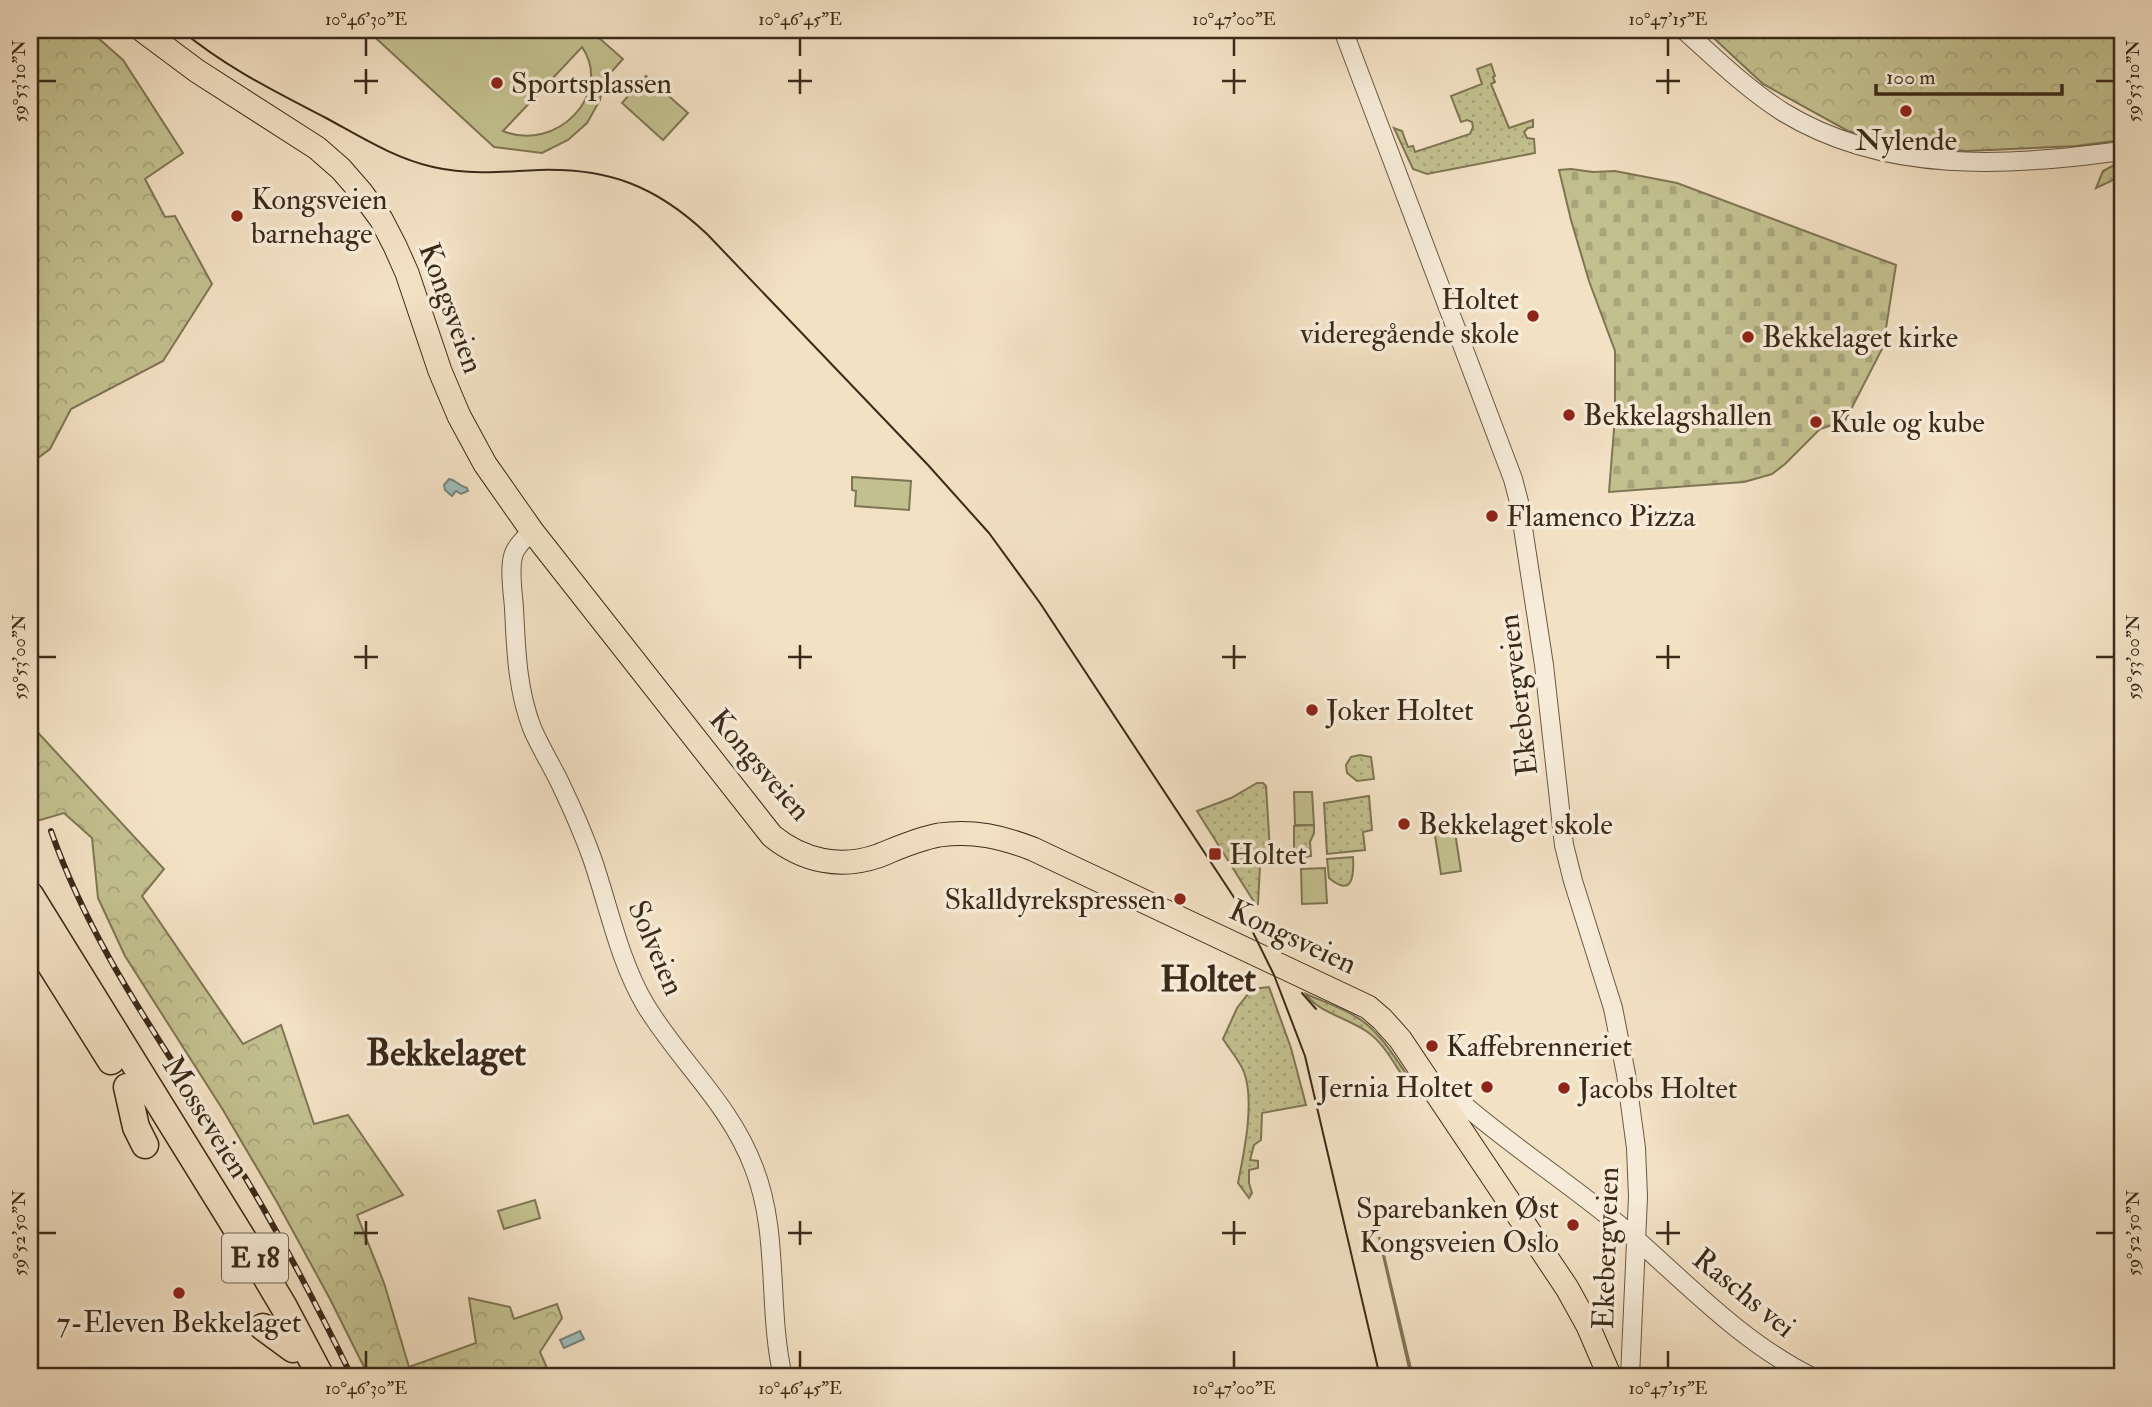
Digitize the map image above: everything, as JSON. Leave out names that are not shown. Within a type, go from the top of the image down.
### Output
[{"type":"highway","name":"Mosseveien","points":[[30,895],[285,1307],[321,1377]]},
{"type":"highway","name":"E 18","points":[[30,922],[72,963]]},
{"type":"highway","name":"Mosseveien","points":[[30,932],[200,1197],[307,1377]]},
{"type":"highway","points":[[127,1087],[136,1127],[145,1145]]},
{"type":"highway","name":"E 18","points":[[263,1327],[292,1349]]},
{"type":"main road","name":"Kongsveien","points":[[142,30],[207,78],[317,148],[362,192],[381,219],[402,260],[440,371],[465,428],[494,478],[532,531],[772,836],[788,848],[811,858],[843,862],[869,858],[926,838],[955,833],[985,834],[1026,846],[1367,1007],[1400,1039],[1571,1295],[1588,1326],[1609,1377]]},
{"type":"street","name":"Ekebergveien","points":[[1343,30],[1518,497],[1544,665],[1564,845],[1608,988],[1626,1074],[1638,1178],[1630,1377]]},
{"type":"street","points":[[1685,30],[1739,79],[1782,111],[1826,134],[1862,147],[1894,155],[1942,161],[2001,162],[2122,151]]},
{"type":"street","name":"Solveien","points":[[532,531],[519,545],[512,561],[518,673],[527,713],[591,855],[626,962],[646,1006],[736,1127],[754,1167],[765,1205],[774,1315],[783,1377]]},
{"type":"street","name":"Raschs vei","points":[[1443,1104],[1454,1101],[1463,1104],[1636,1239],[1762,1348],[1812,1377]]},
{"type":"green space","points":[[30,30],[89,30],[123,60],[183,153],[145,179],[165,217],[175,216],[212,284],[163,361],[71,409],[50,449],[30,464]]},
{"type":"green space","name":"Sportsplassen","points":[[367,30],[590,30],[623,59],[604,80],[600,100],[587,123],[568,140],[542,153],[494,147]],"holes":[[[582,47],[590,65],[591,83],[585,100],[574,115],[560,126],[542,134],[523,136],[503,131]]]},
{"type":"green space","points":[[1705,30],[2122,30],[2122,140],[2076,146],[1967,151],[1924,148],[1848,131],[1763,84]]},
{"type":"green space","points":[[1491,64],[1495,82],[1491,84],[1509,128],[1533,120],[1533,127],[1524,132],[1527,138],[1534,139],[1535,153],[1427,174],[1413,169],[1394,128],[1402,131],[1408,147],[1413,146],[1415,152],[1470,134],[1472,122],[1461,122],[1451,96],[1482,84],[1477,69]]},
{"type":"green space","points":[[646,76],[688,113],[663,140],[622,103]]},
{"type":"green space","points":[[2114,165],[2121,167],[2122,176],[2096,188],[2103,171]]},
{"type":"green space","points":[[1559,170],[1615,171],[1677,183],[1896,265],[1883,347],[1845,421],[1820,429],[1772,474],[1744,482],[1609,492],[1615,417],[1615,351],[1589,281]]},
{"type":"green space","points":[[852,477],[911,481],[909,510],[855,506],[856,491],[852,490]]},
{"type":"green space","points":[[30,724],[164,869],[142,896],[243,1044],[281,1025],[314,1124],[348,1115],[403,1195],[357,1215],[384,1283],[409,1367],[476,1343],[469,1298],[510,1307],[514,1319],[557,1304],[562,1318],[540,1352],[551,1377],[369,1377],[277,1202],[223,1110],[125,956],[98,898],[92,838],[64,813],[30,823]]},
{"type":"green space","points":[[1351,757],[1371,757],[1374,779],[1357,781],[1347,773],[1346,765]]},
{"type":"green space","points":[[1257,783],[1266,786],[1270,851],[1260,865],[1256,905],[1197,811],[1231,798]]},
{"type":"green space","points":[[1294,792],[1312,792],[1314,825],[1295,825]]},
{"type":"green space","points":[[1369,796],[1372,830],[1363,832],[1365,850],[1327,854],[1324,803]]},
{"type":"green space","points":[[1314,825],[1310,842],[1311,856],[1294,859],[1294,826]]},
{"type":"green space","points":[[1454,826],[1461,871],[1441,874],[1434,829]]},
{"type":"green space","points":[[1353,857],[1352,877],[1347,885],[1337,884],[1329,878],[1327,859]]},
{"type":"green space","points":[[1325,868],[1327,903],[1302,904],[1301,869]]},
{"type":"green space","points":[[1269,987],[1291,1048],[1306,1105],[1262,1113],[1261,1140],[1254,1145],[1250,1160],[1258,1161],[1258,1168],[1249,1170],[1252,1193],[1249,1198],[1238,1183],[1249,1112],[1247,1084],[1242,1068],[1223,1039],[1237,1008],[1252,989]]},
{"type":"green space","points":[[1306,994],[1361,1020],[1387,1046],[1407,1075],[1404,1078],[1372,1036],[1317,1005]]},
{"type":"green space","points":[[535,1200],[540,1218],[504,1229],[498,1211]]},
{"type":"green space","points":[[1380,1238],[1413,1377],[1411,1377]]},
{"type":"water","points":[[449,479],[468,491],[461,494],[456,491],[452,496],[445,490],[444,485]]},
{"type":"water","points":[[580,1331],[584,1339],[564,1348],[560,1340]]},
{"type":"tram line","points":[[181,30],[215,56],[251,78],[391,153],[419,163],[459,171],[588,172],[630,183],[669,203],[707,234],[928,465],[989,533],[1040,603],[1241,908],[1274,975],[1305,1056],[1380,1377]]},
{"type":"tram line","points":[[1302,993],[1316,1009]]},
{"type":"railway","points":[[51,831],[67,873],[105,951],[256,1195],[306,1285],[352,1377]]},
{"type":"place","name":"Sportsplassen","points":[[497,83]]},
{"type":"place","name":"Nylende","points":[[1906,111]]},
{"type":"place","name":"Kongsveien barnehage","points":[[237,216]]},
{"type":"place","name":"Holtet videregående skole","points":[[1533,316]]},
{"type":"place","name":"Bekkelaget kirke","points":[[1748,337]]},
{"type":"place","name":"Bekkelagshallen","points":[[1569,415]]},
{"type":"place","name":"Kule og kube","points":[[1816,422]]},
{"type":"place","name":"Flamenco Pizza","points":[[1492,516]]},
{"type":"place","name":"Joker Holtet","points":[[1312,710]]},
{"type":"place","name":"Bekkelaget skole","points":[[1404,824]]},
{"type":"place","name":"Holtet","points":[[1215,854]]},
{"type":"place","name":"Skalldyrekspressen","points":[[1180,899]]},
{"type":"place","name":"Kaffebrenneriet","points":[[1432,1046]]},
{"type":"place","name":"Jernia Holtet","points":[[1487,1087]]},
{"type":"place","name":"Jacobs Holtet","points":[[1564,1088]]},
{"type":"place","name":"Sparebanken Øst Kongsveien Oslo","points":[[1573,1225]]},
{"type":"place","name":"7-Eleven Bekkelaget","points":[[179,1293]]},
{"type":"district","name":"Holtet","points":[[1208,979]]},
{"type":"district","name":"Bekkelaget","points":[[446,1053]]}]
